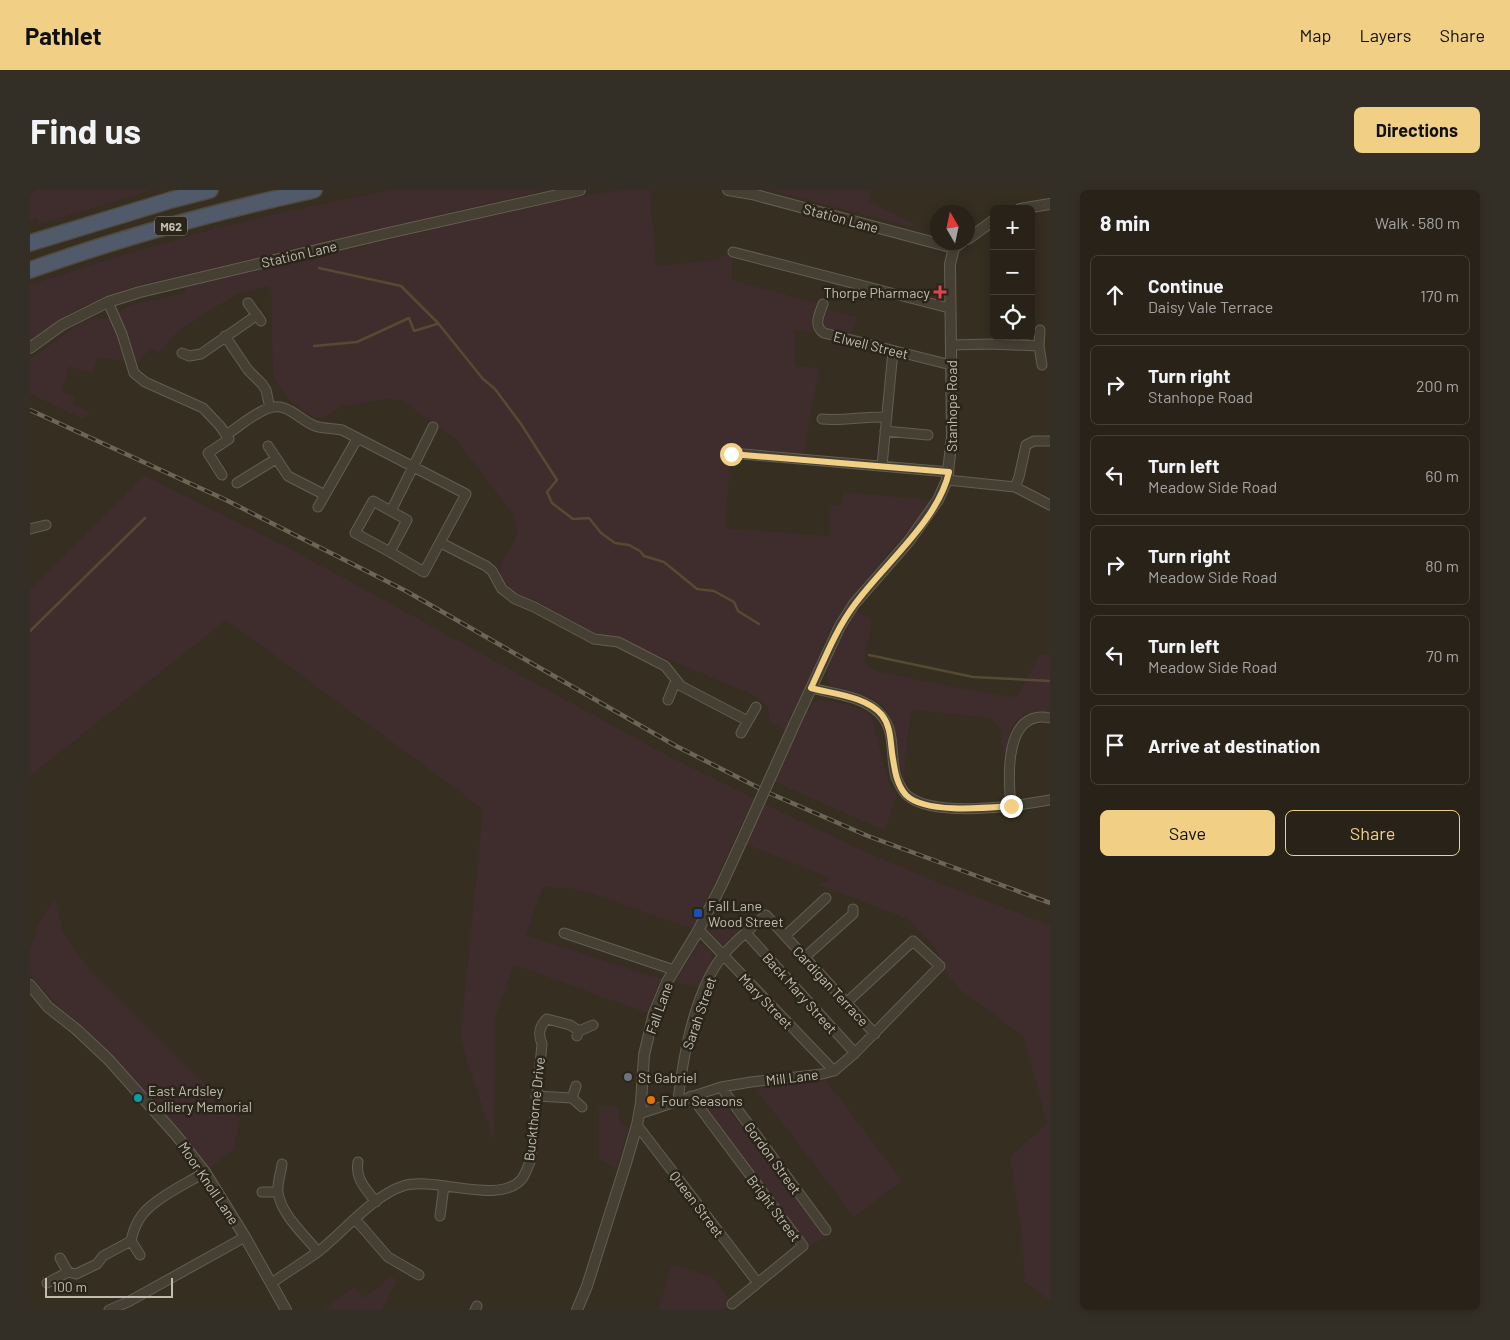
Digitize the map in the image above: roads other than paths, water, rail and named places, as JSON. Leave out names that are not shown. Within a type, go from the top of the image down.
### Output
[{"type":"highway","name":"M62","points":[[30,243],[210,190]]},
{"type":"highway","name":"M62","points":[[30,270],[174,225],[314,190]]},
{"type":"street","name":"Station Lane","points":[[30,348],[62,325],[108,302],[140,292],[580,190]]},
{"type":"street","name":"Station Lane","points":[[728,190],[752,194],[930,238]]},
{"type":"street","points":[[1035,206],[1050,204]]},
{"type":"street","points":[[975,234],[990,223]]},
{"type":"street","name":"Stanhope Road","points":[[794,724],[840,626],[854,604],[909,541],[938,500],[948,476],[952,437],[949,280],[950,264],[956,250]]},
{"type":"street","points":[[733,252],[949,308]]},
{"type":"street","points":[[108,302],[122,334],[134,373],[145,382],[203,408],[228,437]]},
{"type":"street","points":[[182,353],[189,356],[200,354],[225,336],[259,318],[248,303]]},
{"type":"street","name":"Elwell Street","points":[[823,304],[817,325],[819,330],[824,333],[951,365]]},
{"type":"street","points":[[1040,330],[1039,346],[1042,365]]},
{"type":"street","points":[[225,336],[248,370],[266,390],[270,408]]},
{"type":"street","points":[[951,346],[990,344],[1039,346]]},
{"type":"street","points":[[882,466],[893,351]]},
{"type":"street","points":[[222,475],[208,453],[228,437],[270,408],[276,406],[290,410],[311,425],[320,428],[342,430],[466,494],[424,572],[355,533],[374,501],[407,520],[390,552]]},
{"type":"street","points":[[822,419],[838,421],[887,417]]},
{"type":"street","points":[[391,511],[433,427]]},
{"type":"street","points":[[886,431],[928,435]]},
{"type":"street","points":[[318,507],[357,438]]},
{"type":"street","points":[[1015,487],[1020,477],[1026,445],[1034,441],[1050,441]]},
{"type":"street","points":[[268,446],[288,476],[325,495]]},
{"type":"street","points":[[731,454],[882,466],[948,476],[1015,487],[1050,505]]},
{"type":"street","points":[[237,483],[276,459]]},
{"type":"street","points":[[30,537],[30,529],[46,524]]},
{"type":"street","points":[[441,543],[486,566],[502,588],[515,599],[594,639],[618,642],[665,666],[681,686],[748,721]]},
{"type":"street","points":[[668,700],[674,685],[677,683]]},
{"type":"street","points":[[811,688],[862,701],[882,715],[888,726],[898,781],[907,796],[918,802],[937,807],[955,808],[1011,806],[1050,800]]},
{"type":"street","points":[[742,734],[756,707]]},
{"type":"street","points":[[1011,806],[1009,786],[1012,746],[1016,734],[1021,726],[1029,720],[1050,718]]},
{"type":"street","name":"Fall Lane","points":[[577,1310],[587,1286],[626,1163],[639,1114],[644,1055],[654,1013],[674,970],[698,931],[722,884],[794,724]]},
{"type":"street","points":[[785,936],[826,898]]},
{"type":"street","points":[[805,957],[853,914],[853,909]]},
{"type":"street","name":"Cardigan Terrace","points":[[766,915],[875,1034]]},
{"type":"street","name":"Sarah Street","points":[[678,1101],[689,1035],[714,968],[722,956],[766,915]]},
{"type":"street","name":"Mary Street","points":[[698,931],[834,1071]]},
{"type":"street","points":[[564,933],[674,970]]},
{"type":"street","name":"Back Mary Street","points":[[746,933],[855,1053]]},
{"type":"street","name":"Mill Lane","points":[[639,1114],[721,1087],[834,1071],[875,1034],[940,966],[914,941],[846,1003]]},
{"type":"street","name":"Moor Knoll Lane","points":[[30,985],[48,1007],[76,1029],[108,1059],[176,1135],[205,1172],[245,1237],[286,1310]]},
{"type":"street","name":"Buckthorne Drive","points":[[272,1283],[318,1252],[376,1202],[403,1186],[417,1184],[485,1191],[499,1190],[512,1186],[521,1180],[531,1159],[542,1044],[539,1037],[542,1023],[546,1015],[570,1025],[578,1034],[593,1025]]},
{"type":"street","points":[[572,1098],[576,1086]]},
{"type":"street","name":"Gordon Street","points":[[721,1087],[826,1230]]},
{"type":"street","points":[[536,1096],[572,1098],[582,1107]]},
{"type":"street","name":"Bright Street","points":[[691,1096],[803,1246],[732,1304]]},
{"type":"street","name":"Queen Street","points":[[636,1125],[758,1283]]},
{"type":"street","points":[[358,1162],[356,1171],[358,1177],[376,1202]]},
{"type":"street","points":[[282,1164],[278,1192],[287,1214],[318,1252]]},
{"type":"street","points":[[140,1255],[131,1240],[134,1227],[142,1214],[164,1197],[205,1172]]},
{"type":"street","points":[[440,1216],[444,1186]]},
{"type":"street","points":[[262,1192],[278,1192]]},
{"type":"street","points":[[355,1220],[398,1269],[419,1275]]},
{"type":"street","points":[[109,1310],[128,1302],[245,1237]]},
{"type":"street","points":[[47,1283],[68,1272],[76,1274],[97,1264],[103,1256],[131,1240]]},
{"type":"street","points":[[60,1258],[68,1272]]},
{"type":"waterway","points":[[319,268],[401,286],[438,323],[483,379],[495,389],[521,424],[557,480],[547,492],[552,503],[573,519],[589,518],[601,533],[615,543],[629,545],[640,551],[644,556],[664,562],[697,589],[714,591],[734,602],[738,611],[759,624]]},
{"type":"waterway","points":[[314,346],[357,342],[409,318],[414,331],[437,324]]},
{"type":"waterway","points":[[30,631],[145,518]]},
{"type":"waterway","points":[[869,655],[973,677],[1050,681]]},
{"type":"railway","points":[[30,410],[224,499],[406,591],[676,746],[769,793],[868,836],[1050,903]]},
{"type":"place","name":"Thorpe Pharmacy","points":[[940,292]]},
{"type":"place","name":"Fall Lane Wood Street","points":[[698,913]]},
{"type":"place","name":"St Gabriel","points":[[628,1077]]},
{"type":"place","name":"East Ardsley Colliery Memorial","points":[[138,1098]]},
{"type":"place","name":"Four Seasons","points":[[651,1100]]}]
